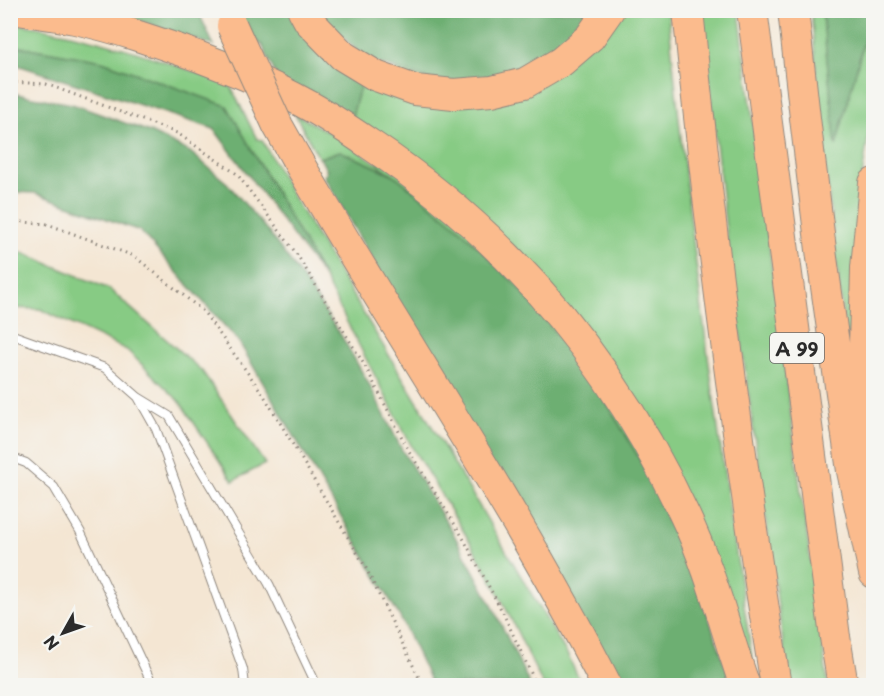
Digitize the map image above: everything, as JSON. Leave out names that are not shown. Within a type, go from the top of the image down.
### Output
[{"type":"highway","points":[[18,10],[74,19],[145,37],[265,83],[343,126],[390,158],[434,190],[498,246],[564,319],[601,368],[636,422],[686,517],[705,563],[745,686]]},
{"type":"highway","points":[[303,10],[309,21],[343,56],[376,76],[416,90],[454,94],[492,91],[525,83],[561,62],[590,37],[609,10]]},
{"type":"highway","points":[[688,10],[700,135],[723,319],[776,686]]},
{"type":"highway","name":"A 99","points":[[752,10],[843,686]]},
{"type":"highway","points":[[793,10],[822,258],[851,460],[873,573]]},
{"type":"highway","points":[[229,18],[278,126],[296,158],[510,512],[574,622],[607,686]]},
{"type":"highway","points":[[873,183],[866,268],[864,347],[873,524]]},
{"type":"lane","points":[[10,334],[105,368],[138,397],[169,416],[269,584],[317,686]]},
{"type":"lane","points":[[138,397],[156,429],[243,669],[245,686]]},
{"type":"lane","points":[[10,457],[26,463],[54,487],[80,531],[153,686]]},
{"type":"path","points":[[10,82],[46,84],[177,133],[237,174],[296,253],[365,366],[409,451],[472,556],[537,686]]},
{"type":"path","points":[[10,222],[47,224],[134,256],[203,311],[262,394],[366,566],[423,686]]},
{"type":"green space","points":[[100,11],[198,11],[214,46],[146,23]]},
{"type":"green space","points":[[241,11],[289,11],[362,80],[350,123],[279,82],[262,45],[252,39]]},
{"type":"green space","points":[[316,11],[597,11],[577,35],[512,74],[443,83],[367,60]]},
{"type":"green space","points":[[617,11],[668,11],[706,344],[755,676],[350,123],[362,80]]},
{"type":"green space","points":[[701,11],[739,11],[798,472],[828,685],[789,685],[728,247]]},
{"type":"green space","points":[[811,11],[822,11],[836,144],[873,11],[873,104],[861,184],[856,347],[846,344],[824,155]]},
{"type":"green space","points":[[822,11],[872,11],[836,146]]},
{"type":"green space","points":[[10,23],[39,27],[94,40],[149,56],[230,85],[257,139],[262,140],[293,197],[566,652],[582,685],[543,685],[498,592],[413,449],[323,276],[227,106],[102,61],[11,45]]},
{"type":"green space","points":[[11,45],[102,61],[227,106],[323,276],[214,129],[11,63]]},
{"type":"green space","points":[[11,93],[72,104],[150,132],[190,152],[227,183],[266,229],[342,337],[369,384],[402,450],[453,533],[492,605],[530,685],[432,685],[400,617],[239,342],[140,231],[35,193],[11,192]]},
{"type":"green space","points":[[295,114],[336,136],[394,175],[340,151],[319,158]]},
{"type":"green space","points":[[340,151],[394,175],[459,228],[516,285],[602,395],[650,477],[674,526],[693,571],[732,685],[617,685],[324,176],[327,171],[320,158]]},
{"type":"green space","points":[[11,252],[21,252],[109,289],[202,371],[265,464],[233,481],[180,402],[127,350],[40,309],[11,308]]}]
